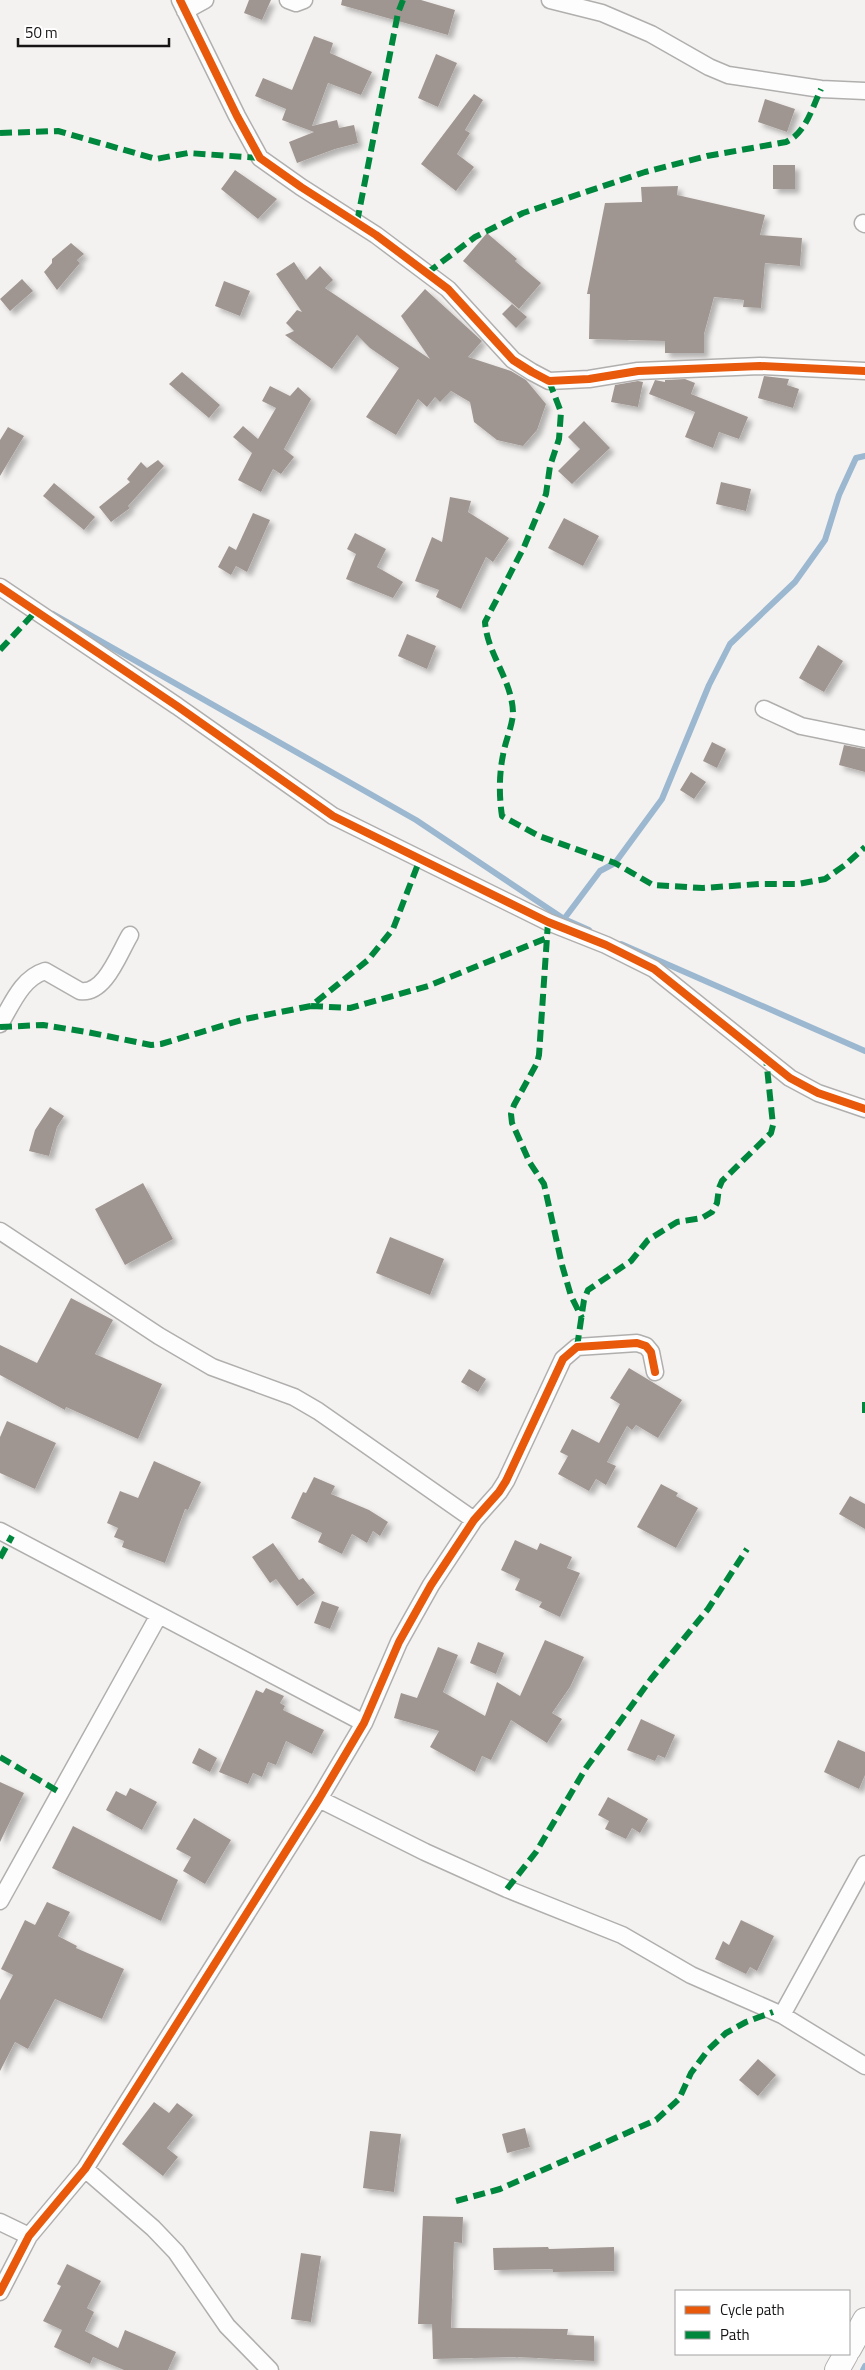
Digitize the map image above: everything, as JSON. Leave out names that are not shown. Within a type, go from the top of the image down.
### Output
[{"type":"main road","points":[[850,2347],[865,2320]]},
{"type":"main road","points":[[837,2370],[845,2355]]},
{"type":"street","points":[[205,0],[183,6],[260,158],[376,235],[448,289],[513,360],[532,372],[549,381],[589,379],[638,371],[741,366],[865,372]]},
{"type":"street","points":[[288,0],[296,3],[304,0]]},
{"type":"street","points":[[550,0],[602,6],[709,67],[728,75],[821,90],[865,91]]},
{"type":"street","points":[[0,587],[177,706],[333,816],[548,922],[606,945],[654,969],[790,1078],[818,1093],[865,1109]]},
{"type":"street","points":[[764,709],[801,726],[865,739]]},
{"type":"street","points":[[0,1024],[20,990],[36,974],[46,971],[80,991],[86,992],[101,986],[130,935]]},
{"type":"street","points":[[0,1231],[158,1336],[212,1367],[294,1397],[318,1411],[474,1520]]},
{"type":"street","points":[[0,2292],[29,2236],[85,2169],[319,1799],[364,1723],[399,1642],[432,1585],[474,1520],[499,1492],[506,1481],[557,1368],[568,1352],[577,1347],[637,1343],[646,1346],[651,1352],[655,1372]]},
{"type":"street","points":[[0,1531],[364,1723]]},
{"type":"street","points":[[0,1901],[159,1615]]},
{"type":"street","points":[[319,1799],[434,1856],[507,1889],[622,1935],[691,1975],[782,2016],[865,2066]]},
{"type":"street","points":[[782,2016],[865,1864]]},
{"type":"street","points":[[85,2169],[153,2228],[176,2252],[227,2326],[270,2370]]},
{"type":"street","points":[[0,2222],[29,2236]]},
{"type":"building","points":[[249,0],[271,0],[262,20],[244,13]]},
{"type":"building","points":[[342,0],[421,0],[455,10],[448,35],[341,5]]},
{"type":"building","points":[[314,36],[333,43],[330,53],[372,72],[361,95],[328,83],[312,126],[337,120],[339,128],[354,125],[358,143],[297,163],[289,142],[314,132],[282,120],[286,109],[255,96],[263,78],[292,90]]},
{"type":"building","points":[[436,54],[457,63],[438,107],[418,98]]},
{"type":"building","points":[[474,94],[483,100],[465,130],[470,133],[457,154],[474,167],[456,191],[421,164]]},
{"type":"building","points":[[765,99],[795,109],[787,132],[758,122]]},
{"type":"building","points":[[773,165],[795,165],[795,189],[773,189]]},
{"type":"building","points":[[235,170],[277,199],[258,219],[221,189]]},
{"type":"building","points":[[678,186],[677,195],[765,215],[760,235],[802,238],[800,266],[765,263],[761,308],[743,307],[744,300],[714,297],[704,334],[704,353],[665,353],[665,341],[589,339],[590,294],[587,294],[605,203],[642,202],[641,187]]},
{"type":"building","points":[[487,233],[517,259],[515,261],[541,283],[519,309],[463,261]]},
{"type":"building","points":[[71,243],[84,254],[77,260],[80,263],[57,290],[44,272],[52,263],[52,259]]},
{"type":"building","points":[[294,262],[306,280],[320,266],[333,280],[325,288],[430,359],[401,316],[425,289],[482,341],[468,357],[511,371],[526,380],[546,404],[537,430],[523,446],[497,440],[474,422],[470,402],[451,391],[440,402],[435,397],[427,407],[418,399],[396,435],[366,417],[399,368],[370,348],[357,335],[332,369],[285,335],[294,331],[286,323],[297,310],[302,312],[276,274]]},
{"type":"building","points":[[22,279],[33,291],[10,311],[0,299]]},
{"type":"building","points":[[224,281],[250,291],[240,316],[215,306]]},
{"type":"building","points":[[512,304],[527,317],[516,328],[502,314]]},
{"type":"building","points":[[182,372],[220,405],[209,418],[169,384]]},
{"type":"building","points":[[764,376],[789,379],[787,385],[799,389],[793,408],[758,398]]},
{"type":"building","points":[[685,379],[695,383],[691,394],[748,417],[739,439],[719,432],[713,448],[685,437],[695,412],[649,394],[655,380],[665,382],[665,380]]},
{"type":"building","points":[[638,381],[643,382],[638,407],[611,402],[615,385]]},
{"type":"building","points":[[270,386],[290,396],[298,387],[311,399],[284,449],[294,457],[281,474],[273,469],[261,492],[238,480],[252,453],[233,437],[243,426],[258,439],[276,408],[262,401]]},
{"type":"building","points":[[584,421],[610,448],[572,484],[558,471],[580,449],[568,437]]},
{"type":"building","points":[[8,427],[24,436],[0,476],[0,440]]},
{"type":"building","points":[[158,460],[164,466],[128,506],[130,508],[111,522],[99,507],[130,482],[127,479],[141,462],[147,468]]},
{"type":"building","points":[[721,482],[751,489],[746,511],[716,504]]},
{"type":"building","points":[[54,483],[95,517],[84,530],[43,496]]},
{"type":"building","points":[[450,497],[471,501],[468,512],[509,538],[493,562],[486,557],[461,609],[436,597],[439,590],[415,581],[432,537],[442,542]]},
{"type":"building","points":[[253,513],[270,520],[247,572],[236,566],[231,575],[218,567],[229,546],[236,550]]},
{"type":"building","points":[[564,518],[599,536],[583,566],[548,548]]},
{"type":"building","points":[[355,533],[386,549],[377,567],[403,582],[393,598],[346,579],[356,554],[347,549]]},
{"type":"building","points":[[407,634],[436,646],[427,669],[398,656]]},
{"type":"building","points":[[818,645],[843,661],[824,692],[799,678]]},
{"type":"building","points":[[712,742],[726,749],[717,768],[703,761]]},
{"type":"building","points":[[844,745],[865,749],[865,772],[839,765]]},
{"type":"building","points":[[691,772],[706,782],[694,799],[680,790]]},
{"type":"building","points":[[50,1107],[64,1116],[57,1127],[49,1156],[29,1151],[35,1130]]},
{"type":"building","points":[[143,1183],[173,1239],[125,1265],[95,1209]]},
{"type":"building","points":[[390,1237],[444,1259],[430,1295],[376,1273]]},
{"type":"building","points":[[71,1298],[113,1320],[95,1354],[162,1384],[138,1439],[66,1407],[65,1410],[0,1375],[0,1345],[37,1363]]},
{"type":"building","points":[[629,1368],[682,1400],[658,1438],[636,1425],[632,1430],[627,1426],[607,1462],[616,1466],[606,1485],[596,1479],[589,1491],[558,1474],[568,1456],[560,1452],[572,1429],[599,1443],[620,1404],[610,1398]]},
{"type":"building","points":[[469,1369],[486,1379],[478,1392],[461,1382]]},
{"type":"building","points":[[7,1421],[56,1443],[35,1489],[0,1473],[0,1437]]},
{"type":"building","points":[[154,1461],[201,1482],[188,1510],[185,1509],[165,1563],[122,1547],[124,1541],[114,1537],[118,1528],[107,1523],[120,1491],[138,1498]]},
{"type":"building","points":[[314,1477],[335,1486],[331,1494],[369,1510],[388,1522],[380,1536],[373,1531],[367,1543],[352,1534],[342,1554],[318,1542],[322,1533],[291,1518],[303,1492],[306,1493]]},
{"type":"building","points":[[661,1484],[678,1493],[676,1496],[698,1508],[676,1548],[637,1527]]},
{"type":"building","points":[[850,1496],[865,1504],[865,1529],[839,1514]]},
{"type":"building","points":[[515,1540],[537,1550],[540,1543],[572,1557],[567,1568],[580,1573],[560,1617],[539,1607],[542,1602],[515,1590],[520,1579],[501,1570]]},
{"type":"building","points":[[273,1543],[299,1580],[303,1578],[315,1593],[297,1606],[276,1579],[270,1583],[252,1557]]},
{"type":"building","points":[[322,1601],[339,1607],[330,1629],[314,1623]]},
{"type":"building","points":[[545,1640],[584,1657],[570,1687],[552,1713],[562,1719],[547,1743],[511,1720],[491,1760],[482,1756],[475,1772],[430,1747],[439,1731],[394,1718],[401,1693],[417,1698],[438,1647],[458,1655],[443,1692],[485,1716],[497,1682],[520,1696]]},
{"type":"building","points":[[478,1642],[504,1653],[496,1674],[470,1663]]},
{"type":"building","points":[[266,1688],[284,1696],[280,1703],[285,1706],[283,1710],[324,1730],[312,1754],[286,1741],[276,1765],[268,1762],[262,1777],[253,1773],[248,1784],[219,1772],[256,1690],[263,1693]]},
{"type":"building","points":[[641,1719],[675,1735],[665,1758],[658,1755],[655,1761],[627,1750]]},
{"type":"building","points":[[838,1740],[865,1752],[865,1775],[859,1789],[824,1772]]},
{"type":"building","points":[[199,1748],[217,1758],[210,1772],[192,1763]]},
{"type":"building","points":[[0,1782],[24,1793],[0,1842]]},
{"type":"building","points":[[130,1788],[157,1802],[142,1830],[106,1810],[116,1791],[126,1796]]},
{"type":"building","points":[[608,1797],[648,1819],[640,1833],[632,1828],[626,1839],[605,1829],[609,1821],[598,1815]]},
{"type":"building","points":[[194,1818],[231,1840],[205,1884],[183,1871],[191,1857],[176,1849]]},
{"type":"building","points":[[73,1826],[178,1880],[161,1921],[52,1868]]},
{"type":"building","points":[[47,1902],[70,1912],[58,1936],[77,1946],[76,1948],[124,1969],[102,2019],[55,1999],[28,2049],[15,2042],[0,2071],[0,2000],[13,1975],[1,1969],[25,1920],[35,1925]]},
{"type":"building","points":[[741,1920],[774,1936],[757,1971],[750,1967],[746,1974],[715,1959],[723,1941],[729,1945]]},
{"type":"building","points":[[758,2059],[776,2075],[758,2096],[739,2080]]},
{"type":"building","points":[[154,2102],[169,2113],[177,2103],[193,2115],[167,2148],[178,2157],[163,2176],[122,2144]]},
{"type":"building","points":[[525,2128],[530,2147],[507,2153],[502,2134]]},
{"type":"building","points":[[370,2131],[401,2134],[394,2192],[363,2188]]},
{"type":"building","points":[[423,2216],[463,2217],[462,2243],[454,2242],[451,2328],[568,2329],[567,2335],[594,2336],[594,2361],[517,2357],[433,2359],[432,2324],[418,2324]]},
{"type":"building","points":[[548,2247],[549,2249],[614,2247],[614,2271],[553,2272],[553,2269],[494,2270],[493,2248]]},
{"type":"building","points":[[301,2253],[321,2256],[311,2322],[291,2319]]},
{"type":"building","points":[[67,2264],[101,2281],[87,2308],[94,2312],[85,2331],[118,2348],[125,2330],[176,2352],[168,2370],[124,2370],[93,2357],[90,2364],[54,2347],[62,2330],[43,2321],[61,2286],[57,2284]]},
{"type":"waterway","points":[[564,919],[600,871],[615,863],[662,799],[709,685],[730,644],[795,582],[825,540],[839,495],[856,458],[865,456]]},
{"type":"waterway","points":[[53,614],[416,820],[564,919],[589,930]]},
{"type":"waterway","points":[[621,944],[865,1051]]},
{"type":"waterway","points":[[863,2370],[865,2366]]},
{"type":"marked path","points":[[357,222],[398,13],[403,0]]},
{"type":"marked path","points":[[427,273],[475,237],[523,213],[645,172],[707,156],[786,142],[799,133],[821,89]]},
{"type":"marked path","points":[[0,133],[58,131],[156,159],[188,153],[260,158]]},
{"type":"marked path","points":[[549,381],[561,412],[559,439],[550,466],[546,494],[524,547],[485,622],[490,645],[505,679],[512,702],[513,714],[501,770],[502,816],[539,836],[615,863],[653,885],[703,888],[759,884],[798,884],[825,879],[845,865],[865,847]]},
{"type":"marked path","points":[[0,650],[36,611]]},
{"type":"marked path","points":[[0,1027],[43,1025],[151,1045],[161,1044],[245,1019],[311,1006],[368,960],[393,929],[420,859]]},
{"type":"marked path","points":[[548,922],[539,1055],[537,1063],[511,1114],[512,1123],[530,1163],[544,1184],[562,1265],[571,1296],[582,1318]]},
{"type":"marked path","points":[[311,1006],[350,1008],[428,986],[547,938]]},
{"type":"marked path","points":[[577,1347],[584,1300],[588,1290],[631,1261],[648,1240],[677,1222],[702,1218],[712,1212],[717,1203],[722,1181],[771,1133],[773,1125],[766,1058]]},
{"type":"marked path","points":[[865,1402],[865,1413]]},
{"type":"marked path","points":[[0,1558],[12,1536]]},
{"type":"marked path","points":[[507,1889],[536,1852],[586,1768],[651,1679],[708,1609],[747,1549]]},
{"type":"marked path","points":[[0,1757],[61,1793]]},
{"type":"marked path","points":[[456,2201],[500,2189],[656,2120],[679,2099],[691,2073],[708,2050],[726,2033],[746,2022],[773,2012]]},
{"type":"cycle path","points":[[180,0],[237,116],[260,158],[376,235],[448,289],[513,360],[532,372],[549,381],[589,379],[638,371],[760,366],[865,371]]},
{"type":"cycle path","points":[[0,587],[177,706],[333,816],[548,922],[606,945],[654,969],[790,1078],[818,1093],[865,1109]]},
{"type":"cycle path","points":[[0,2292],[29,2236],[85,2169],[319,1799],[364,1723],[399,1642],[431,1585],[474,1520],[499,1492],[506,1481],[563,1359],[577,1347],[637,1343],[646,1346],[651,1352],[655,1372]]}]
